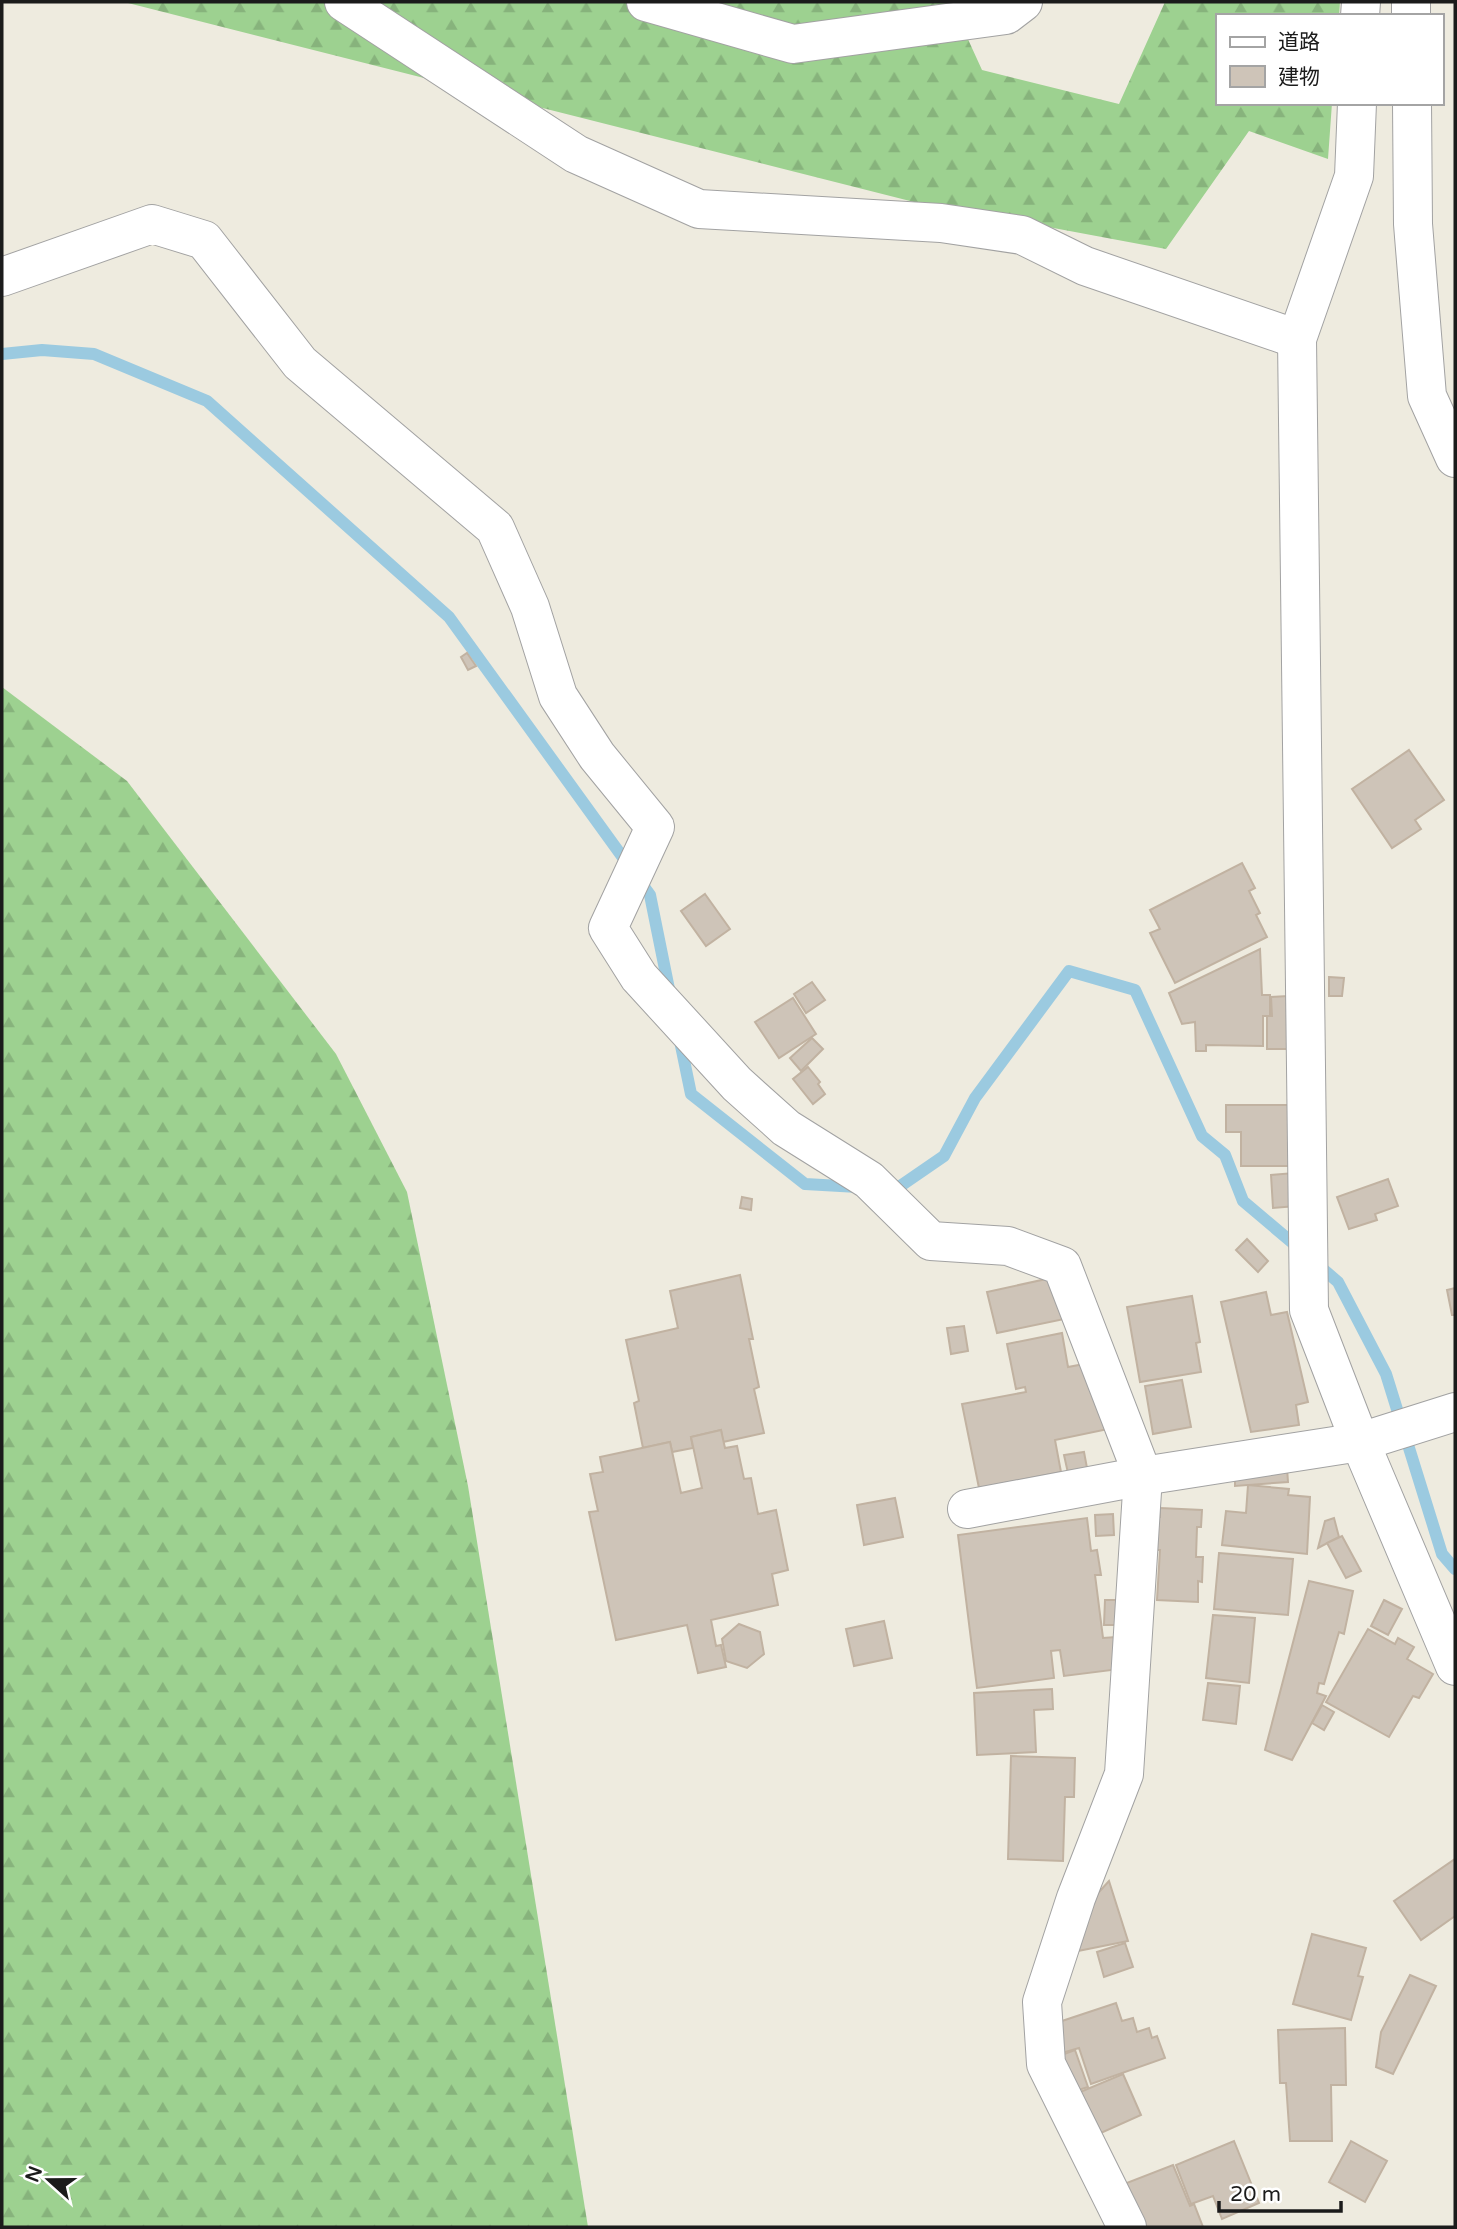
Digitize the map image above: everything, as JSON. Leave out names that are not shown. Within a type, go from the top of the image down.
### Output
[{"type":"street","points":[[344,2],[576,154],[699,209],[941,223],[1022,235],[1085,266],[1297,339]]},
{"type":"street","points":[[646,2],[793,44],[1006,15],[1023,2]]},
{"type":"street","points":[[1357,105],[1354,176],[1297,339],[1309,1310],[1360,1442],[1455,1665]]},
{"type":"street","points":[[1412,105],[1413,224],[1427,396],[1455,458]]},
{"type":"street","points":[[2,276],[152,225],[204,240],[300,363],[495,528],[530,607],[558,696],[597,756],[655,827],[608,928],[639,977],[737,1084],[786,1128],[869,1180],[931,1241],[1007,1246],[1062,1266],[1143,1476],[1124,1774],[1076,1898],[1042,2002],[1046,2064],[1127,2227]]},
{"type":"street","points":[[967,1509],[1143,1476],[1360,1442],[1455,1412]]},
{"type":"green space","points":[[124,2],[951,2],[982,70],[1119,104],[1165,2],[1340,2],[1339,14],[1216,14],[1216,105],[1332,105],[1328,159],[1249,131],[1166,249],[914,202]]},
{"type":"green space","points":[[2,687],[127,781],[336,1054],[407,1192],[468,1486],[588,2227],[2,2227]]},
{"type":"building","points":[[467,653],[476,666],[468,670],[461,657]]},
{"type":"building","points":[[1409,750],[1444,800],[1415,820],[1421,829],[1392,848],[1352,789]]},
{"type":"building","points":[[1242,863],[1255,888],[1249,891],[1260,913],[1256,915],[1267,937],[1175,983],[1150,933],[1160,929],[1150,910]]},
{"type":"building","points":[[705,894],[730,929],[706,946],[681,911]]},
{"type":"building","points":[[1260,949],[1262,995],[1270,995],[1270,1016],[1263,1016],[1263,1046],[1206,1045],[1206,1051],[1196,1051],[1195,1022],[1182,1024],[1169,993]]},
{"type":"building","points":[[1329,977],[1344,978],[1342,996],[1329,996]]},
{"type":"building","points":[[812,982],[825,1000],[806,1013],[794,994]]},
{"type":"building","points":[[1288,996],[1289,1049],[1267,1049],[1267,1016],[1272,1016],[1271,997]]},
{"type":"building","points":[[793,998],[816,1034],[779,1058],[755,1022]]},
{"type":"building","points":[[812,1038],[823,1049],[801,1071],[790,1058]]},
{"type":"building","points":[[808,1067],[820,1082],[818,1084],[825,1094],[813,1104],[793,1079]]},
{"type":"building","points":[[1226,1105],[1289,1105],[1290,1166],[1241,1166],[1241,1132],[1226,1132]]},
{"type":"building","points":[[1294,1173],[1296,1206],[1273,1208],[1271,1175]]},
{"type":"building","points":[[1388,1179],[1398,1206],[1375,1214],[1377,1220],[1349,1229],[1337,1197]]},
{"type":"building","points":[[742,1197],[752,1199],[751,1210],[740,1208]]},
{"type":"building","points":[[1247,1239],[1268,1261],[1258,1272],[1236,1250]]},
{"type":"building","points":[[740,1275],[753,1339],[749,1339],[759,1387],[754,1389],[764,1433],[723,1442],[721,1430],[691,1437],[693,1448],[672,1452],[670,1442],[643,1448],[634,1403],[639,1401],[626,1340],[678,1328],[670,1291]]},
{"type":"building","points":[[1060,1276],[1069,1318],[997,1333],[987,1292]]},
{"type":"building","points":[[1455,1288],[1455,1315],[1452,1315],[1447,1290]]},
{"type":"building","points":[[1266,1292],[1271,1315],[1287,1312],[1308,1402],[1296,1405],[1299,1425],[1251,1432],[1221,1302]]},
{"type":"building","points":[[1192,1296],[1200,1342],[1196,1343],[1201,1372],[1140,1382],[1127,1307]]},
{"type":"building","points":[[964,1326],[968,1351],[951,1354],[947,1328]]},
{"type":"building","points":[[1062,1333],[1068,1367],[1100,1361],[1113,1428],[1055,1440],[1061,1472],[979,1488],[962,1404],[1026,1392],[1025,1387],[1016,1389],[1007,1344]]},
{"type":"building","points":[[1182,1380],[1191,1427],[1153,1434],[1145,1386]]},
{"type":"building","points":[[721,1430],[725,1448],[737,1446],[744,1479],[751,1478],[758,1514],[776,1510],[788,1570],[772,1574],[778,1605],[711,1620],[716,1646],[721,1645],[726,1667],[698,1673],[687,1625],[616,1640],[589,1512],[598,1511],[590,1474],[603,1472],[600,1457],[670,1442],[681,1493],[702,1488],[691,1437]]},
{"type":"building","points":[[1084,1452],[1087,1468],[1068,1473],[1064,1455]]},
{"type":"building","points":[[1287,1468],[1288,1482],[1235,1486],[1235,1474]]},
{"type":"building","points":[[1248,1485],[1289,1489],[1288,1495],[1310,1497],[1307,1554],[1222,1545],[1226,1511],[1246,1513]]},
{"type":"building","points":[[895,1498],[903,1537],[864,1545],[857,1505]]},
{"type":"building","points":[[1160,1508],[1202,1510],[1201,1527],[1197,1527],[1196,1557],[1203,1557],[1202,1582],[1198,1581],[1198,1602],[1157,1600],[1160,1550],[1152,1550],[1154,1517],[1160,1517]]},
{"type":"building","points":[[1113,1514],[1114,1535],[1096,1536],[1095,1515]]},
{"type":"building","points":[[1087,1518],[1091,1551],[1097,1550],[1101,1575],[1095,1575],[1103,1638],[1116,1637],[1120,1669],[1064,1676],[1060,1650],[1051,1651],[1054,1678],[977,1688],[958,1535]]},
{"type":"building","points":[[1334,1518],[1339,1537],[1318,1548],[1325,1521]]},
{"type":"building","points":[[1342,1536],[1361,1571],[1346,1578],[1327,1543]]},
{"type":"building","points":[[1219,1553],[1293,1559],[1288,1615],[1214,1609]]},
{"type":"building","points":[[1309,1581],[1353,1591],[1344,1634],[1339,1632],[1324,1684],[1319,1683],[1317,1693],[1326,1696],[1292,1760],[1265,1750]]},
{"type":"building","points":[[1105,1600],[1124,1600],[1124,1625],[1104,1625]]},
{"type":"building","points":[[1384,1600],[1402,1609],[1388,1635],[1371,1626]]},
{"type":"building","points":[[1213,1615],[1255,1618],[1249,1683],[1206,1678]]},
{"type":"building","points":[[884,1621],[892,1658],[854,1666],[846,1629]]},
{"type":"building","points":[[739,1624],[760,1632],[764,1654],[747,1668],[726,1661],[722,1639]]},
{"type":"building","points":[[1368,1629],[1395,1644],[1398,1638],[1414,1647],[1407,1659],[1433,1674],[1419,1698],[1413,1696],[1389,1737],[1326,1702]]},
{"type":"building","points":[[1208,1683],[1240,1686],[1236,1724],[1203,1720]]},
{"type":"building","points":[[1052,1689],[1053,1709],[1034,1710],[1036,1752],[977,1755],[974,1693]]},
{"type":"building","points":[[1322,1705],[1334,1712],[1324,1730],[1312,1723]]},
{"type":"building","points":[[1011,1756],[1075,1758],[1074,1797],[1065,1797],[1063,1861],[1008,1859]]},
{"type":"building","points":[[1455,1859],[1455,1916],[1421,1940],[1394,1901]]},
{"type":"building","points":[[1109,1881],[1128,1941],[1078,1951],[1078,1915]]},
{"type":"building","points":[[1312,1934],[1366,1948],[1358,1976],[1363,1977],[1351,2020],[1293,2004]]},
{"type":"building","points":[[1125,1943],[1133,1967],[1104,1977],[1097,1952]]},
{"type":"building","points":[[1410,1975],[1436,1986],[1393,2074],[1376,2067],[1381,2032]]},
{"type":"building","points":[[1116,2003],[1122,2021],[1133,2018],[1137,2032],[1149,2028],[1152,2038],[1157,2036],[1165,2058],[1091,2084],[1079,2048],[1062,2053],[1053,2024]]},
{"type":"building","points":[[1345,2028],[1346,2085],[1331,2085],[1332,2141],[1290,2141],[1286,2083],[1280,2083],[1278,2030]]},
{"type":"building","points":[[1075,2050],[1088,2087],[1069,2093],[1056,2057]]},
{"type":"building","points":[[1123,2074],[1141,2115],[1092,2137],[1073,2095]]},
{"type":"building","points":[[1234,2141],[1259,2203],[1222,2219],[1213,2196],[1191,2204],[1176,2165]]},
{"type":"building","points":[[1351,2141],[1387,2161],[1365,2202],[1329,2182]]},
{"type":"building","points":[[1173,2165],[1190,2206],[1194,2204],[1203,2227],[1140,2227],[1124,2184]]},
{"type":"waterway","points":[[2,354],[42,350],[94,354],[207,401],[449,617],[650,895],[670,994]]},
{"type":"waterway","points":[[887,1189],[896,1189],[944,1156],[975,1098],[1069,971],[1135,990],[1202,1136],[1225,1155],[1243,1201],[1301,1250]]},
{"type":"waterway","points":[[679,1036],[691,1094],[805,1184],[858,1187]]},
{"type":"waterway","points":[[1317,1264],[1338,1282],[1386,1374],[1442,1554],[1455,1569]]}]
